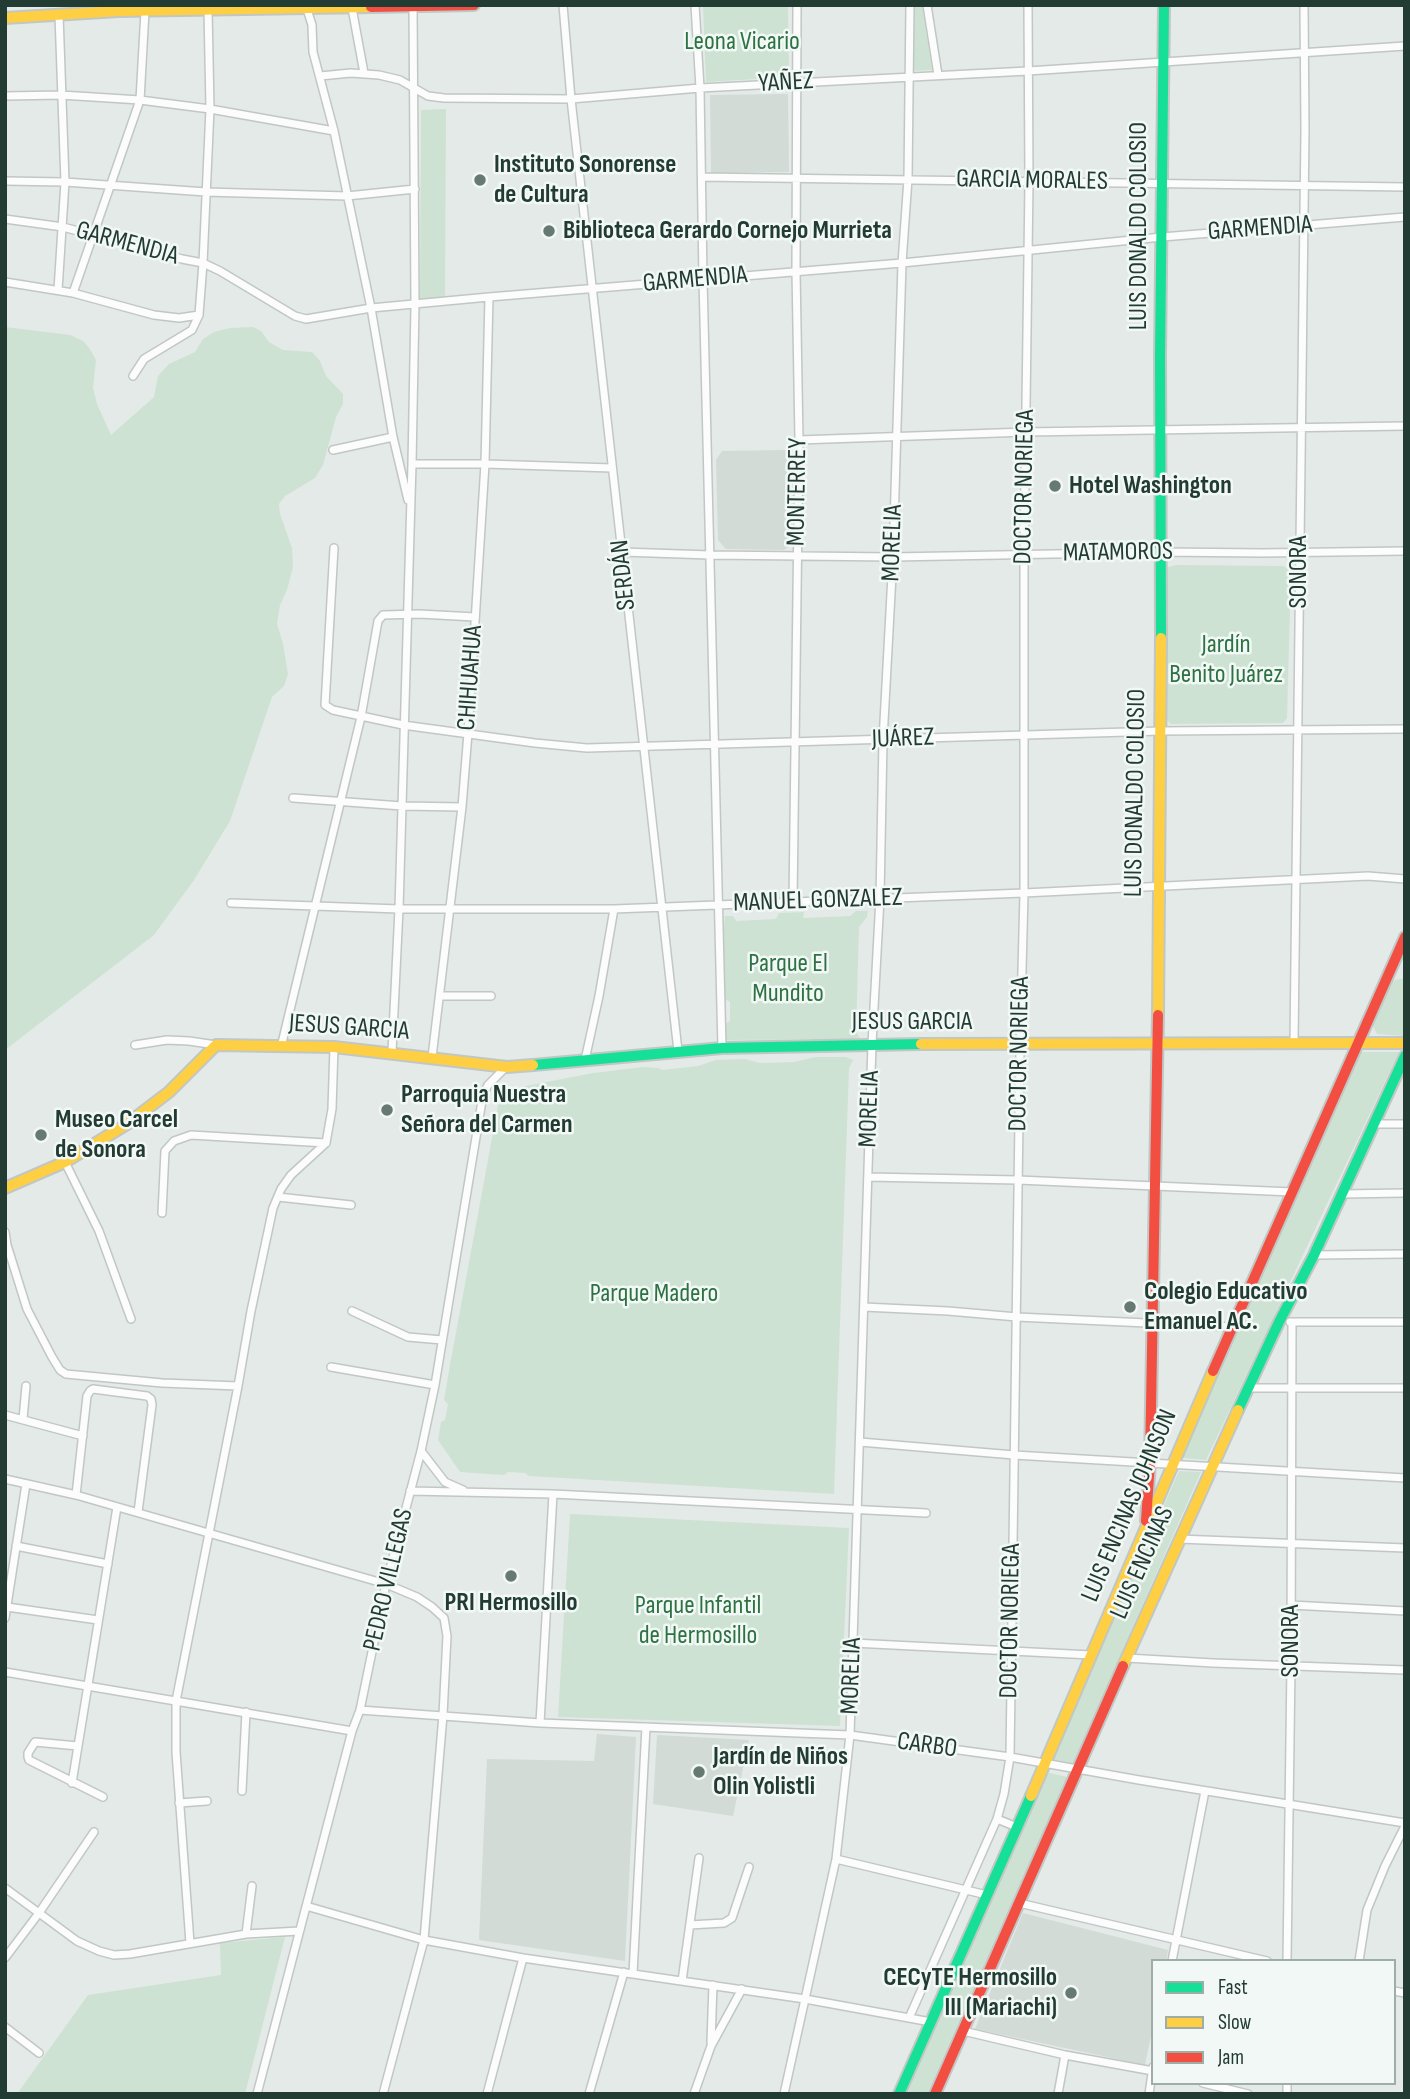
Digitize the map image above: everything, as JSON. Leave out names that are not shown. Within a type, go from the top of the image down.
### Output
[{"type":"main road","points":[[5,18],[118,8],[145,11],[474,5]]},
{"type":"main road","name":"LUIS DONALDO COLOSIO","points":[[1146,1524],[1150,1462],[1156,1187],[1164,5]]},
{"type":"main road","name":"LUIS ENCINAS JOHNSON","points":[[898,2094],[932,2022],[1292,1192],[1400,959],[1405,937]]},
{"type":"main road","name":"JESUS GARCIA","points":[[216,1045],[334,1047],[507,1067],[722,1048],[872,1044],[1405,1043]]},
{"type":"main road","points":[[5,1188],[65,1162],[127,1124],[163,1096],[216,1045]]},
{"type":"main road","name":"LUIS ENCINAS","points":[[935,2094],[1211,1466],[1314,1255],[1405,1056]]},
{"type":"street","name":"SERDÁN","points":[[563,5],[570,99],[678,1051]]},
{"type":"street","points":[[695,5],[700,88],[722,1048]]},
{"type":"street","name":"MONTERREY","points":[[793,902],[799,440],[796,271],[797,5]]},
{"type":"street","name":"MORELIA","points":[[784,2094],[836,1859],[850,1735],[872,1044],[880,898],[883,740],[893,557],[902,264],[908,179],[910,5]]},
{"type":"street","points":[[928,5],[938,75]]},
{"type":"street","name":"DOCTOR NORIEGA","points":[[909,2018],[997,1819],[1010,1757],[1024,893],[1028,5]]},
{"type":"street","name":"SONORA","points":[[1294,1044],[1305,185],[1304,5]]},
{"type":"street","points":[[307,6],[312,25],[313,52],[334,131],[371,308],[393,437],[410,508]]},
{"type":"street","points":[[393,1052],[412,464],[415,305],[413,6]]},
{"type":"street","points":[[352,8],[363,73]]},
{"type":"street","points":[[133,376],[144,359],[192,330],[199,315],[211,109],[208,9]]},
{"type":"street","points":[[73,293],[140,100],[145,11]]},
{"type":"street","points":[[58,290],[65,182],[59,15]]},
{"type":"street","name":"YAÑEZ","points":[[320,76],[363,73],[400,80],[428,96],[444,98],[570,99],[700,88],[1028,71],[1405,46]]},
{"type":"street","points":[[5,96],[61,95],[140,100],[211,109],[334,131]]},
{"type":"street","name":"GARCIA MORALES","points":[[702,177],[1405,187]]},
{"type":"street","points":[[5,181],[65,182],[206,192],[347,196],[415,189]]},
{"type":"street","name":"GARMENDIA","points":[[5,219],[63,227],[203,263],[300,318],[313,318],[371,308],[489,297],[902,264],[1162,237],[1405,217]]},
{"type":"street","points":[[5,282],[73,293],[154,315],[179,318],[199,315]]},
{"type":"street","name":"CHIHUAHUA","points":[[432,1058],[462,807],[468,733],[485,464],[489,297]]},
{"type":"street","points":[[799,440],[896,435],[1405,426]]},
{"type":"street","points":[[333,450],[393,437]]},
{"type":"street","points":[[412,464],[611,468]]},
{"type":"street","name":"JUÁREZ","points":[[334,548],[324,705],[361,717],[403,725],[587,748],[1161,731],[1405,729]]},
{"type":"street","name":"MATAMOROS","points":[[622,552],[893,557],[1405,551]]},
{"type":"street","points":[[281,1047],[342,801],[361,717],[378,621],[383,615],[475,617]]},
{"type":"street","points":[[293,798],[401,806],[462,807]]},
{"type":"street","name":"MANUEL GONZALEZ","points":[[231,903],[399,909],[614,909],[1368,876],[1405,879]]},
{"type":"street","points":[[585,1060],[614,909]]},
{"type":"street","points":[[440,996],[491,996]]},
{"type":"street","points":[[135,1045],[189,1041],[216,1045]]},
{"type":"street","points":[[190,1943],[176,1752],[176,1701],[273,1208],[291,1175],[326,1143],[332,1109],[334,1047]]},
{"type":"street","name":"PEDRO VILLEGAS","points":[[257,2094],[352,1731],[360,1710],[386,1584],[421,1451],[435,1385],[483,1096],[488,1084],[507,1067]]},
{"type":"street","points":[[1375,1124],[1405,1124]]},
{"type":"street","points":[[162,1213],[165,1151],[174,1141],[191,1135],[326,1143]]},
{"type":"street","points":[[65,1162],[99,1231],[131,1319]]},
{"type":"street","points":[[868,1177],[1018,1180],[1292,1192]]},
{"type":"street","points":[[1342,1194],[1405,1193]]},
{"type":"street","points":[[278,1197],[351,1205]]},
{"type":"street","points":[[5,1232],[27,1309],[56,1363],[66,1374],[238,1386]]},
{"type":"street","points":[[1314,1255],[1405,1254]]},
{"type":"street","points":[[864,1307],[1233,1327]]},
{"type":"street","points":[[352,1311],[408,1337],[442,1339]]},
{"type":"street","points":[[1279,1322],[1405,1322]]},
{"type":"street","name":"SONORA","points":[[1287,1959],[1292,1322]]},
{"type":"street","points":[[331,1367],[435,1385]]},
{"type":"street","points":[[23,1419],[26,1386]]},
{"type":"street","points":[[1247,1388],[1405,1388]]},
{"type":"street","points":[[76,1495],[87,1396],[93,1389],[147,1396],[151,1399],[150,1427],[138,1512]]},
{"type":"street","points":[[5,1415],[83,1436]]},
{"type":"street","points":[[860,1442],[1014,1455],[1405,1478]]},
{"type":"street","points":[[421,1451],[445,1482],[466,1492]]},
{"type":"street","points":[[5,1479],[138,1512],[386,1584],[425,1602],[444,1618],[447,1636],[443,1714],[424,1940],[383,2094]]},
{"type":"street","points":[[5,1618],[26,1484]]},
{"type":"street","points":[[410,1491],[553,1494],[926,1513]]},
{"type":"street","points":[[540,1723],[553,1494]]},
{"type":"street","points":[[72,1783],[117,1507]]},
{"type":"street","points":[[1179,1539],[1405,1548]]},
{"type":"street","points":[[16,1546],[108,1564]]},
{"type":"street","points":[[1291,1605],[1405,1611]]},
{"type":"street","points":[[7,1607],[99,1620]]},
{"type":"street","points":[[853,1643],[1091,1655]]},
{"type":"street","points":[[1127,1658],[1405,1670]]},
{"type":"street","points":[[5,1672],[352,1731]]},
{"type":"street","name":"CARBO","points":[[360,1710],[540,1723],[850,1735],[1010,1757],[1405,1825]]},
{"type":"street","points":[[242,1791],[246,1712]]},
{"type":"street","points":[[634,1974],[646,1727]]},
{"type":"street","points":[[78,1746],[35,1742],[27,1753],[29,1760],[103,1797]]},
{"type":"street","points":[[1172,1959],[1205,1791]]},
{"type":"street","points":[[179,1802],[207,1801]]},
{"type":"street","points":[[997,1819],[1017,1826]]},
{"type":"street","points":[[1359,1959],[1367,1910],[1405,1825]]},
{"type":"street","points":[[5,1958],[94,1832]]},
{"type":"street","points":[[682,1981],[699,1858]]},
{"type":"street","points":[[836,1859],[987,1895]]},
{"type":"street","points":[[690,1925],[724,1923],[732,1918],[748,1867]]},
{"type":"street","points":[[246,1934],[252,1886]]},
{"type":"street","points":[[5,1888],[77,1941],[114,1955],[246,1934],[299,1931]]},
{"type":"street","points":[[1019,1903],[1258,1959]]},
{"type":"street","points":[[306,1906],[424,1940],[523,1958],[805,1999],[932,2022]]},
{"type":"street","points":[[486,2094],[523,1958]]},
{"type":"street","points":[[589,2094],[624,1972]]},
{"type":"street","points":[[711,2046],[713,1985]]},
{"type":"street","points":[[694,2094],[711,2046],[742,1989]]},
{"type":"street","points":[[5,2027],[39,2053]]},
{"type":"street","points":[[963,2031],[1065,2055],[1151,2070]]},
{"type":"street","points":[[1058,2094],[1065,2055]]},
{"type":"street","points":[[1211,2085],[1248,2094]]},
{"type":"shaded area","name":"Leona Vicario","points":[[788,94],[789,172],[711,173],[710,95]]},
{"type":"shaded area","points":[[786,450],[793,457],[792,544],[784,550],[726,549],[718,540],[716,460],[722,451]]},
{"type":"shaded area","points":[[597,1734],[636,1737],[625,1961],[479,1940],[487,1759],[594,1761]]},
{"type":"shaded area","name":"Jardín de Niños Olin Yolistli","points":[[657,1735],[749,1740],[733,1816],[653,1804]]},
{"type":"shaded area","name":"CECyTE Hermosillo III (Mariachi)","points":[[1023,1913],[1168,1950],[1166,1959],[1151,1959],[1151,2036],[1145,2065],[975,2029]]},
{"type":"green space","name":"Leona Vicario","points":[[703,5],[788,5],[789,77],[706,82]]},
{"type":"green space","points":[[911,5],[922,5],[932,70],[909,71]]},
{"type":"green space","points":[[446,109],[445,299],[420,299],[421,110]]},
{"type":"green space","points":[[5,327],[70,335],[83,341],[96,360],[93,388],[111,435],[154,397],[158,376],[169,364],[195,352],[203,339],[214,332],[230,328],[253,327],[261,331],[269,342],[283,350],[312,352],[320,361],[326,376],[343,394],[343,404],[336,417],[323,465],[315,478],[285,496],[279,504],[292,548],[293,567],[280,605],[277,624],[288,674],[284,686],[272,697],[230,821],[194,880],[154,935],[5,1050]]},
{"type":"green space","name":"Jardín Benito Juárez","points":[[1283,566],[1291,571],[1287,718],[1283,723],[1171,724],[1165,718],[1165,574],[1168,567]]},
{"type":"green space","name":"Parque El Mundito","points":[[856,911],[868,911],[859,927],[856,1031],[860,1039],[725,1040],[725,1024],[730,1021],[730,1002],[723,998],[725,916],[733,916],[736,921],[776,919],[779,913],[804,912],[803,918],[850,916]]},
{"type":"green space","points":[[1405,978],[1405,1036],[1377,1034],[1372,1024],[1390,981]]},
{"type":"green space","points":[[1360,1052],[1399,1052],[1206,1460],[1182,1458]]},
{"type":"green space","name":"Parque Madero","points":[[816,1057],[846,1057],[853,1060],[849,1068],[834,1494],[529,1476],[525,1473],[508,1472],[504,1475],[460,1472],[438,1440],[448,1404],[444,1400],[500,1095],[506,1090],[593,1073],[643,1067],[663,1070],[698,1066],[716,1060],[794,1062]]},
{"type":"green space","points":[[1179,1471],[1201,1472],[1071,1767],[1051,1762]]},
{"type":"green space","name":"Parque Infantil de Hermosillo","points":[[570,1514],[849,1528],[840,1726],[558,1717]]},
{"type":"green space","points":[[1046,1772],[1067,1777],[927,2094],[905,2094]]},
{"type":"green space","points":[[285,1937],[245,2094],[17,2094],[88,1995],[221,1975],[220,1943]]},
{"type":"traffic: fast","points":[[1161,638],[1160,355],[1164,5]]},
{"type":"traffic: fast","points":[[533,1065],[722,1048],[921,1044]]},
{"type":"traffic: fast","points":[[1238,1410],[1314,1255],[1405,1056]]},
{"type":"traffic: fast","points":[[899,2094],[1031,1796]]},
{"type":"traffic: slow","points":[[5,18],[119,11],[371,7]]},
{"type":"traffic: slow","points":[[1158,1015],[1161,638]]},
{"type":"traffic: slow","points":[[921,1044],[1358,1043]]},
{"type":"traffic: slow","points":[[1358,1043],[1405,1043]]},
{"type":"traffic: slow","points":[[5,1188],[65,1162],[127,1124],[169,1092],[216,1045],[334,1047],[507,1067],[533,1065]]},
{"type":"traffic: slow","points":[[1031,1796],[1213,1371]]},
{"type":"traffic: slow","points":[[1123,1666],[1238,1410]]},
{"type":"traffic: jam","points":[[371,7],[474,5]]},
{"type":"traffic: jam","points":[[1213,1371],[1405,937]]},
{"type":"traffic: jam","points":[[1146,1521],[1150,1462],[1158,1015]]},
{"type":"traffic: jam","points":[[935,2094],[1123,1666]]},
{"type":"place","name":"Instituto Sonorense de Cultura","points":[[480,180]]},
{"type":"place","name":"Biblioteca Gerardo Cornejo Murrieta","points":[[549,231]]},
{"type":"place","name":"Hotel Washington","points":[[1055,486]]},
{"type":"place","name":"Parroquia Nuestra Señora del Carmen","points":[[387,1110]]},
{"type":"place","name":"Museo Carcel de Sonora","points":[[41,1135]]},
{"type":"place","name":"Colegio Educativo Emanuel AC.","points":[[1130,1307]]},
{"type":"place","name":"PRI Hermosillo","points":[[511,1576]]},
{"type":"place","name":"Jardín de Niños Olin Yolistli","points":[[699,1772]]},
{"type":"place","name":"CECyTE Hermosillo III (Mariachi)","points":[[1071,1993]]}]
